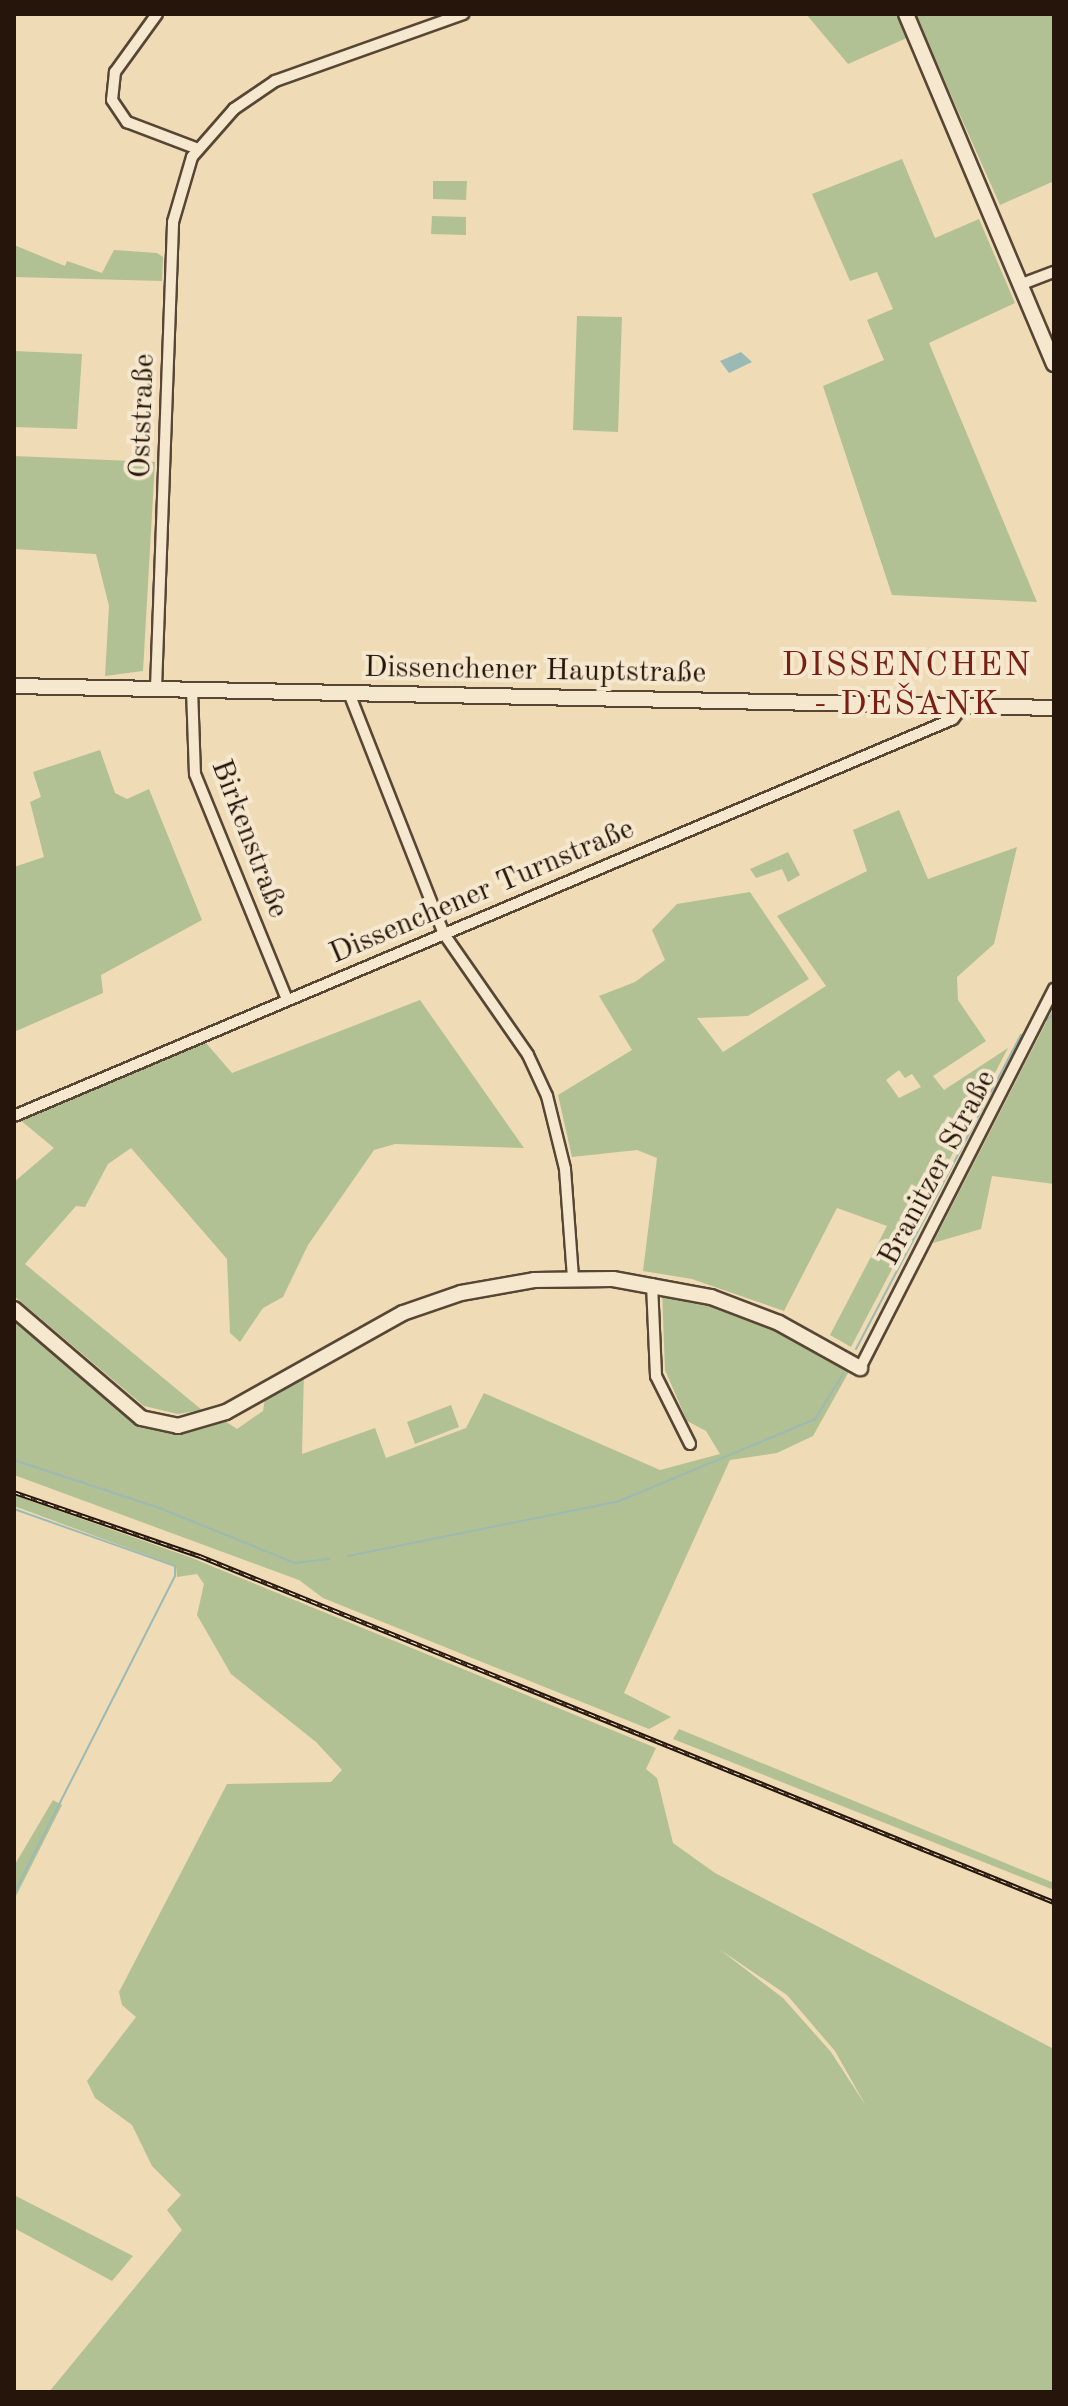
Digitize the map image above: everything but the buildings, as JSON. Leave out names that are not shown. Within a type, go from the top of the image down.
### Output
[{"type":"street","points":[[157,14],[115,72],[112,100],[127,122],[198,149]]},
{"type":"street","name":"Oststraße","points":[[156,688],[173,222],[198,149],[234,109],[275,81],[463,14]]},
{"type":"street","points":[[906,14],[1054,364]]},
{"type":"street","points":[[1022,284],[1054,272]]},
{"type":"street","name":"Dissenchener Hauptstraße","points":[[14,686],[1054,708]]},
{"type":"street","name":"Birkenstraße","points":[[192,689],[195,774],[287,1000]]},
{"type":"street","points":[[349,693],[444,934],[528,1055],[547,1096],[565,1169],[573,1278]]},
{"type":"street","name":"Dissenchener Turnstraße","points":[[14,1116],[953,719],[963,706]]},
{"type":"street","name":"Branitzer Straße","points":[[860,1368],[1054,989]]},
{"type":"street","points":[[14,1309],[141,1418],[178,1426],[226,1412],[346,1340],[422,1305],[492,1286],[573,1278],[652,1284],[748,1309],[860,1368]]},
{"type":"street","points":[[652,1284],[656,1376],[690,1444]]},
{"type":"green space","points":[[806,14],[899,14],[909,37],[848,64]]},
{"type":"green space","points":[[915,14],[1054,14],[1054,181],[1000,205]]},
{"type":"green space","points":[[902,159],[935,238],[979,219],[1015,303],[929,343],[1037,602],[892,595],[823,386],[884,360],[867,320],[893,309],[877,272],[850,281],[812,194]]},
{"type":"green space","points":[[433,181],[467,181],[466,200],[433,199]]},
{"type":"green space","points":[[432,216],[466,217],[466,235],[431,234]]},
{"type":"green space","points":[[14,245],[65,266],[67,261],[102,273],[114,250],[157,253],[163,257],[162,281],[14,277]]},
{"type":"green space","points":[[577,316],[622,317],[618,432],[573,430]]},
{"type":"green space","points":[[14,351],[82,354],[77,429],[14,427]]},
{"type":"green space","points":[[14,456],[155,462],[143,671],[105,676],[109,606],[96,554],[14,549]]},
{"type":"green space","points":[[100,750],[115,793],[127,799],[149,789],[202,920],[101,975],[103,993],[14,1032],[14,867],[44,857],[30,802],[41,797],[33,772]]},
{"type":"green space","points":[[899,810],[928,879],[1017,847],[994,944],[957,977],[958,1000],[986,1041],[933,1076],[944,1090],[1008,1048],[851,1347],[830,1335],[887,1226],[837,1208],[784,1311],[692,1279],[643,1271],[657,1158],[637,1150],[572,1157],[558,1095],[632,1050],[599,996],[635,982],[665,960],[652,930],[677,904],[750,892],[809,979],[748,1016],[697,1018],[723,1052],[826,986],[777,916],[867,871],[853,830]],"holes":[[[899,1070],[905,1078],[912,1074],[921,1087],[899,1098],[886,1080]]]},
{"type":"green space","points":[[788,852],[800,875],[788,882],[782,869],[756,878],[750,869]]},
{"type":"green space","points":[[420,1000],[524,1148],[395,1144],[374,1150],[308,1245],[283,1297],[263,1308],[240,1342],[230,1333],[227,1259],[131,1148],[108,1164],[85,1207],[76,1206],[25,1264],[202,1410],[178,1414],[144,1406],[14,1296],[14,1182],[54,1148],[19,1119],[206,1043],[232,1073]]},
{"type":"green space","points":[[1054,1007],[1054,1184],[992,1176],[981,1229],[933,1243]]},
{"type":"green space","points":[[662,1290],[751,1316],[851,1368],[813,1436],[777,1453],[730,1460],[624,1693],[671,1717],[649,1729],[323,1598],[299,1580],[14,1475],[14,1315],[141,1424],[159,1431],[200,1429],[222,1419],[237,1429],[263,1411],[266,1391],[304,1370],[302,1454],[375,1428],[386,1458],[466,1428],[484,1393],[660,1470],[720,1454],[706,1431],[687,1421],[665,1370]]},
{"type":"green space","points":[[451,1405],[459,1427],[415,1444],[407,1422]]},
{"type":"green space","points":[[14,1495],[192,1558],[656,1748],[646,1769],[657,1778],[673,1843],[715,1873],[1054,2049],[1054,2392],[49,2392],[182,2230],[167,2210],[181,2195],[152,2166],[132,2125],[95,2098],[87,2081],[136,2017],[122,2005],[119,1992],[227,1784],[331,1782],[342,1770],[316,1742],[231,1674],[197,1615],[204,1584],[197,1574],[177,1577],[176,1566],[14,1506]],"holes":[[[719,1949],[787,1995],[835,2051],[866,2106],[831,2052],[783,1998]]]},
{"type":"green space","points":[[679,1729],[1054,1883],[1054,1890],[673,1739]]},
{"type":"green space","points":[[53,1800],[62,1805],[14,1900],[14,1866]]},
{"type":"green space","points":[[14,2195],[133,2256],[112,2281],[14,2228]]},
{"type":"water","points":[[741,352],[752,362],[729,373],[720,361]]},
{"type":"waterway","points":[[1046,1020],[1054,1014]]},
{"type":"waterway","points":[[856,1349],[1021,1035]]},
{"type":"waterway","points":[[348,1556],[617,1502],[815,1419],[844,1373]]},
{"type":"waterway","points":[[14,1460],[162,1509],[295,1563],[330,1559]]},
{"type":"waterway","points":[[14,1509],[175,1566],[175,1576],[14,1893]]},
{"type":"railway","points":[[14,1492],[200,1556],[1054,1902]]},
{"type":"district","name":"DISSENCHEN - DEŠANK","points":[[907,686]]}]
